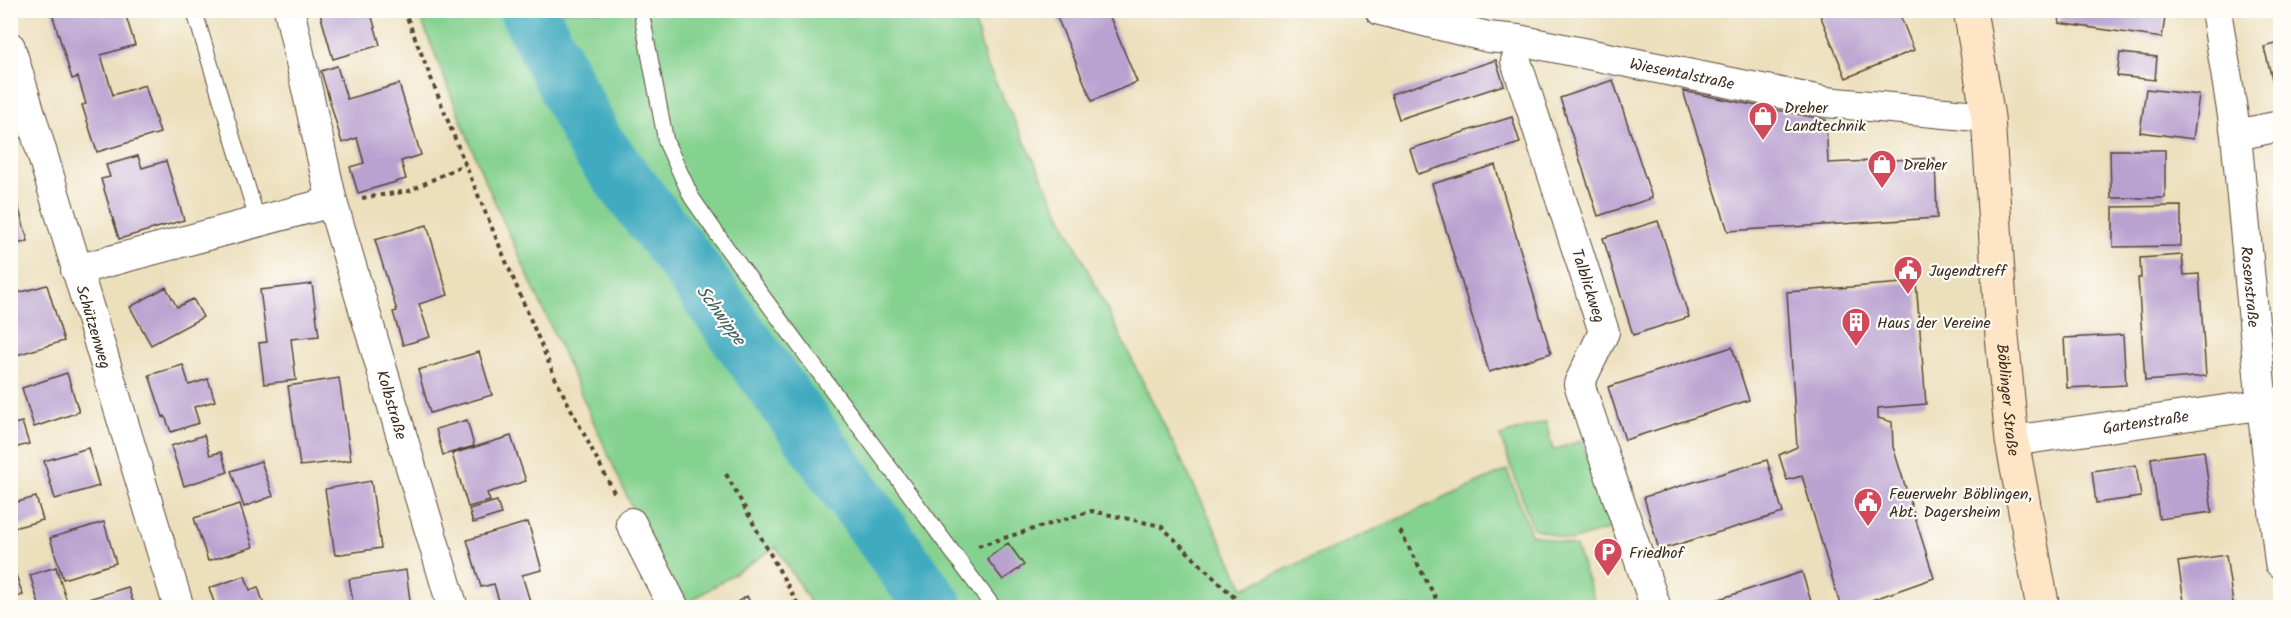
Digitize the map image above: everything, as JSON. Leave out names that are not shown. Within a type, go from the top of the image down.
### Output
[{"type":"street","name":"Wiesentalstraße","points":[[1380,10],[1488,37],[1518,40],[1826,102],[1988,117]]},
{"type":"street","name":"Böblinger Straße","points":[[1970,10],[1988,117],[2002,336],[2012,441],[2043,608]]},
{"type":"street","name":"Rosenstraße","points":[[2216,10],[2236,135],[2271,404],[2280,563]]},
{"type":"street","name":"Kolbstraße","points":[[290,12],[332,202],[453,608]]},
{"type":"street","name":"Schützenweg","points":[[10,47],[23,129],[76,270],[178,608]]},
{"type":"street","name":"Talblickweg","points":[[1516,61],[1604,333],[1579,384],[1656,608]]},
{"type":"street","points":[[2236,135],[2280,126]]},
{"type":"street","points":[[76,270],[332,202]]},
{"type":"street","name":"Gartenstraße","points":[[2012,441],[2271,404]]},
{"type":"street","points":[[630,523],[674,608]]},
{"type":"lane","points":[[194,10],[258,222]]},
{"type":"lane","points":[[643,10],[642,16],[666,142],[692,198],[994,608]]},
{"type":"path","points":[[404,10],[465,164],[556,380],[630,523]]},
{"type":"path","points":[[332,202],[409,191],[465,164]]},
{"type":"path","points":[[726,474],[800,608]]},
{"type":"path","points":[[955,554],[1028,529],[1092,511],[1161,526],[1245,608]]},
{"type":"path","points":[[1400,531],[1441,608]]},
{"type":"green space","points":[[418,11],[972,11],[985,61],[1244,588],[1507,470],[1531,534],[1576,547],[1597,607],[813,607],[776,547],[686,604],[638,521],[481,171]]},
{"type":"green space","points":[[1546,422],[1553,450],[1581,441],[1612,528],[1571,541],[1533,528],[1500,436]]},
{"type":"building","points":[[51,10],[124,10],[135,45],[101,55],[113,95],[145,85],[160,133],[97,152],[82,105],[86,104],[78,77],[72,79]]},
{"type":"building","points":[[319,10],[370,10],[380,45],[333,59]]},
{"type":"building","points":[[1054,10],[1107,10],[1137,82],[1092,101]]},
{"type":"building","points":[[1818,10],[1898,10],[1914,50],[1846,78]]},
{"type":"building","points":[[2061,10],[2166,10],[2162,38],[2059,23]]},
{"type":"building","points":[[2280,43],[2280,86],[2274,87],[2264,47]]},
{"type":"building","points":[[2120,53],[2157,57],[2155,80],[2117,76]]},
{"type":"building","points":[[1496,60],[1504,85],[1399,119],[1391,94]]},
{"type":"building","points":[[337,66],[347,99],[399,84],[421,155],[401,161],[406,179],[358,193],[350,167],[364,163],[357,138],[342,143],[321,71]]},
{"type":"building","points":[[1613,80],[1652,198],[1598,216],[1560,98]]},
{"type":"building","points":[[2146,89],[2199,95],[2193,139],[2140,132]]},
{"type":"building","name":"Dreher Landtechnik","points":[[1683,91],[1826,120],[1828,163],[1935,158],[1937,218],[1728,231]]},
{"type":"building","points":[[1512,117],[1520,143],[1418,174],[1410,149]]},
{"type":"building","points":[[2110,150],[2165,150],[2165,198],[2111,198]]},
{"type":"building","points":[[138,156],[142,168],[166,161],[184,220],[119,239],[101,179],[110,177],[106,165]]},
{"type":"building","points":[[1495,165],[1551,353],[1489,372],[1432,184]]},
{"type":"building","points":[[15,195],[28,241],[10,246],[10,196]]},
{"type":"building","points":[[2181,206],[2181,246],[2113,247],[2113,207]]},
{"type":"building","points":[[1658,221],[1689,317],[1633,335],[1603,238]]},
{"type":"building","points":[[427,225],[448,295],[419,304],[430,337],[403,345],[393,312],[397,311],[375,240]]},
{"type":"building","points":[[2182,255],[2184,275],[2199,274],[2206,376],[2145,381],[2138,278],[2141,278],[2140,258]]},
{"type":"building","points":[[1916,282],[1926,404],[1878,408],[1878,418],[1892,422],[1893,447],[1934,578],[1849,608],[1841,608],[1802,476],[1787,480],[1779,455],[1797,447],[1787,292]]},
{"type":"building","points":[[312,284],[319,336],[291,339],[296,380],[264,384],[259,343],[267,342],[260,290]]},
{"type":"building","points":[[47,285],[64,341],[10,357],[10,295]]},
{"type":"building","points":[[166,287],[177,307],[193,299],[203,317],[151,345],[130,307]]},
{"type":"building","points":[[2123,335],[2126,385],[2067,388],[2064,338]]},
{"type":"building","points":[[1732,347],[1749,400],[1625,440],[1608,387]]},
{"type":"building","points":[[479,352],[492,395],[430,413],[418,370]]},
{"type":"building","points":[[183,365],[189,385],[208,379],[215,401],[194,407],[199,423],[171,432],[165,416],[163,417],[149,375]]},
{"type":"building","points":[[67,373],[79,412],[34,427],[22,388]]},
{"type":"building","points":[[339,378],[351,460],[300,466],[288,386]]},
{"type":"building","points":[[467,420],[474,446],[443,455],[436,429]]},
{"type":"building","points":[[22,422],[29,444],[10,449],[10,425]]},
{"type":"building","points":[[204,435],[210,455],[221,452],[228,472],[184,486],[171,446]]},
{"type":"building","points":[[511,436],[526,481],[487,493],[490,501],[468,507],[452,454]]},
{"type":"building","points":[[88,448],[99,486],[55,499],[44,461]]},
{"type":"building","points":[[2204,451],[2212,512],[2159,519],[2151,458]]},
{"type":"building","points":[[1767,460],[1783,513],[1659,550],[1644,497]]},
{"type":"building","points":[[261,461],[273,496],[244,507],[231,471]]},
{"type":"building","points":[[2136,465],[2141,497],[2096,503],[2092,471]]},
{"type":"building","points":[[371,481],[381,548],[335,555],[325,489]]},
{"type":"building","points":[[36,497],[43,520],[10,529],[10,504]]},
{"type":"building","points":[[497,501],[501,514],[473,523],[469,509]]},
{"type":"building","points":[[240,504],[253,547],[208,561],[194,518]]},
{"type":"building","points":[[104,522],[116,563],[63,579],[50,538]]},
{"type":"building","points":[[528,522],[542,570],[522,575],[532,608],[501,608],[494,584],[481,587],[467,540]]},
{"type":"building","points":[[1008,543],[1024,565],[1003,580],[987,559]]},
{"type":"building","points":[[2226,555],[2233,604],[2209,608],[2185,608],[2178,562]]},
{"type":"building","points":[[10,558],[23,595],[10,599]]},
{"type":"building","points":[[56,567],[69,608],[40,608],[30,575]]},
{"type":"building","points":[[406,570],[411,608],[354,608],[349,579]]},
{"type":"building","points":[[1802,572],[1813,608],[1695,608],[1695,607]]},
{"type":"building","points":[[245,576],[250,590],[258,587],[265,608],[216,608],[209,588]]},
{"type":"building","points":[[128,587],[135,608],[84,608],[82,601]]},
{"type":"building","points":[[747,596],[753,608],[727,608]]},
{"type":"waterway","name":"Schwippe","points":[[528,10],[595,143],[681,255],[935,608]]},
{"type":"place","name":"Dreher Landtechnik","points":[[1763,142]]},
{"type":"place","name":"Dreher","points":[[1882,190]]},
{"type":"place","name":"Jugendtreff","points":[[1908,296]]},
{"type":"place","name":"Haus der Vereine","points":[[1856,348]]},
{"type":"place","name":"Feuerwehr Böblingen, Abt. Dagersheim","points":[[1868,528]]},
{"type":"place","name":"Friedhof","points":[[1608,578]]}]
